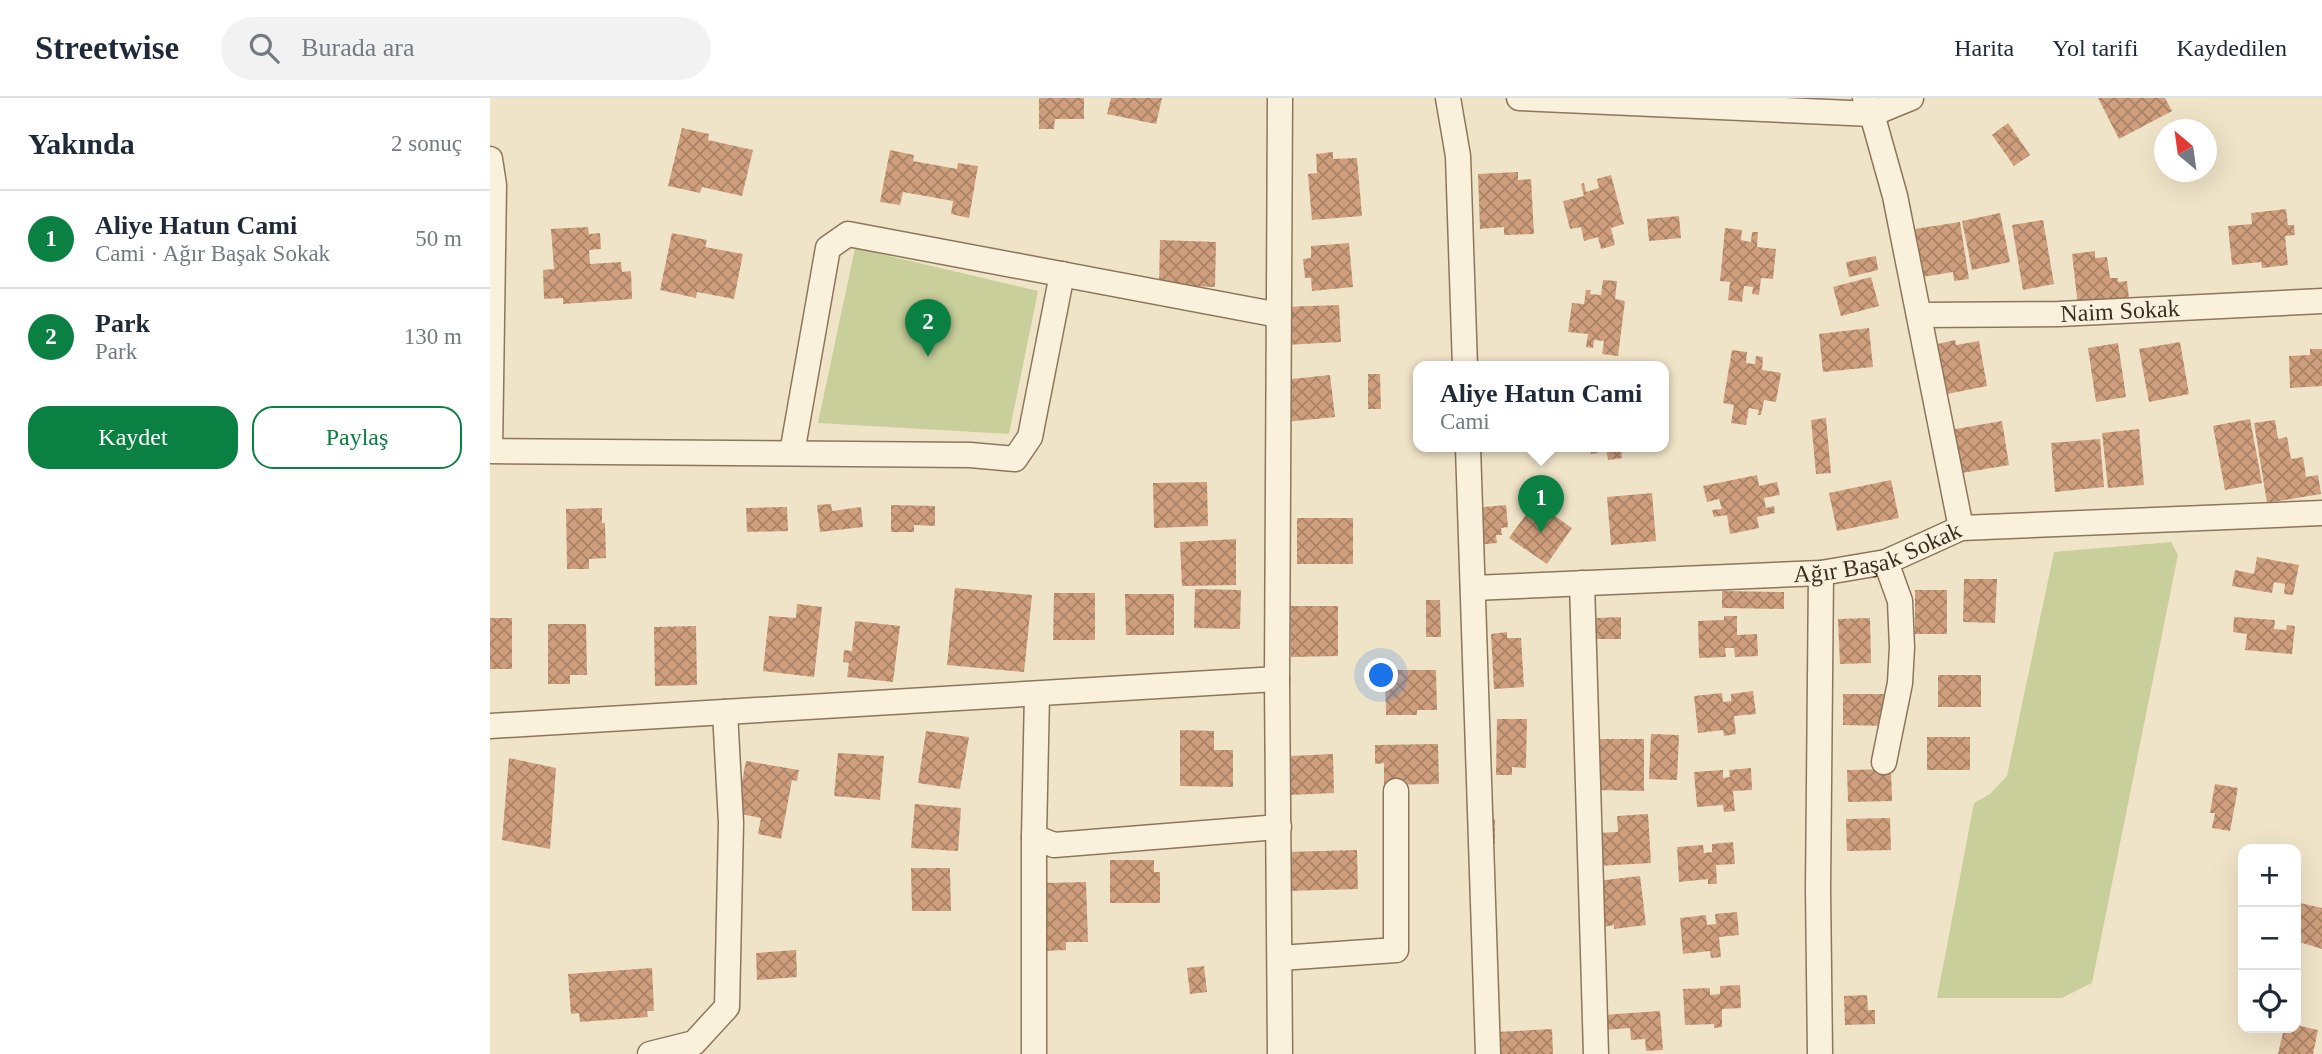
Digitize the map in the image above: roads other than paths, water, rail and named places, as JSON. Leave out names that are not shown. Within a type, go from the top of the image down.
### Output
[{"type":"street","points":[[1280,98],[1277,679],[1280,1054]]},
{"type":"street","points":[[1448,98],[1458,156],[1465,361]]},
{"type":"street","points":[[1519,98],[1869,106],[1912,98]]},
{"type":"street","points":[[1869,106],[1895,196],[1961,528]]},
{"type":"street","points":[[490,159],[494,185],[490,451],[970,455],[1014,459],[1030,437],[1062,274]]},
{"type":"street","points":[[792,453],[828,248],[848,234],[1279,315]]},
{"type":"street","name":"Naim Sokak","points":[[1919,315],[2059,314],[2322,302]]},
{"type":"street","points":[[1468,452],[1488,1054]]},
{"type":"street","name":"Ağır Başak Sokak","points":[[1473,588],[1821,573],[1886,562],[1961,528],[2322,513]]},
{"type":"street","points":[[1884,762],[1900,683],[1902,647],[1900,601],[1886,562]]},
{"type":"street","points":[[1820,1054],[1818,889],[1821,573]]},
{"type":"street","points":[[1582,583],[1596,1054]]},
{"type":"street","points":[[490,726],[1277,679]]},
{"type":"street","points":[[1034,1054],[1037,694]]},
{"type":"street","points":[[650,1054],[694,1043],[727,1007],[732,823],[725,712]]},
{"type":"street","points":[[1280,958],[1396,950],[1396,791]]},
{"type":"street","points":[[1034,836],[1054,845],[1279,827]]},
{"type":"place","name":"Park","points":[[928,357]]},
{"type":"place","name":"Aliye Hatun Cami","points":[[1541,533]]}]
